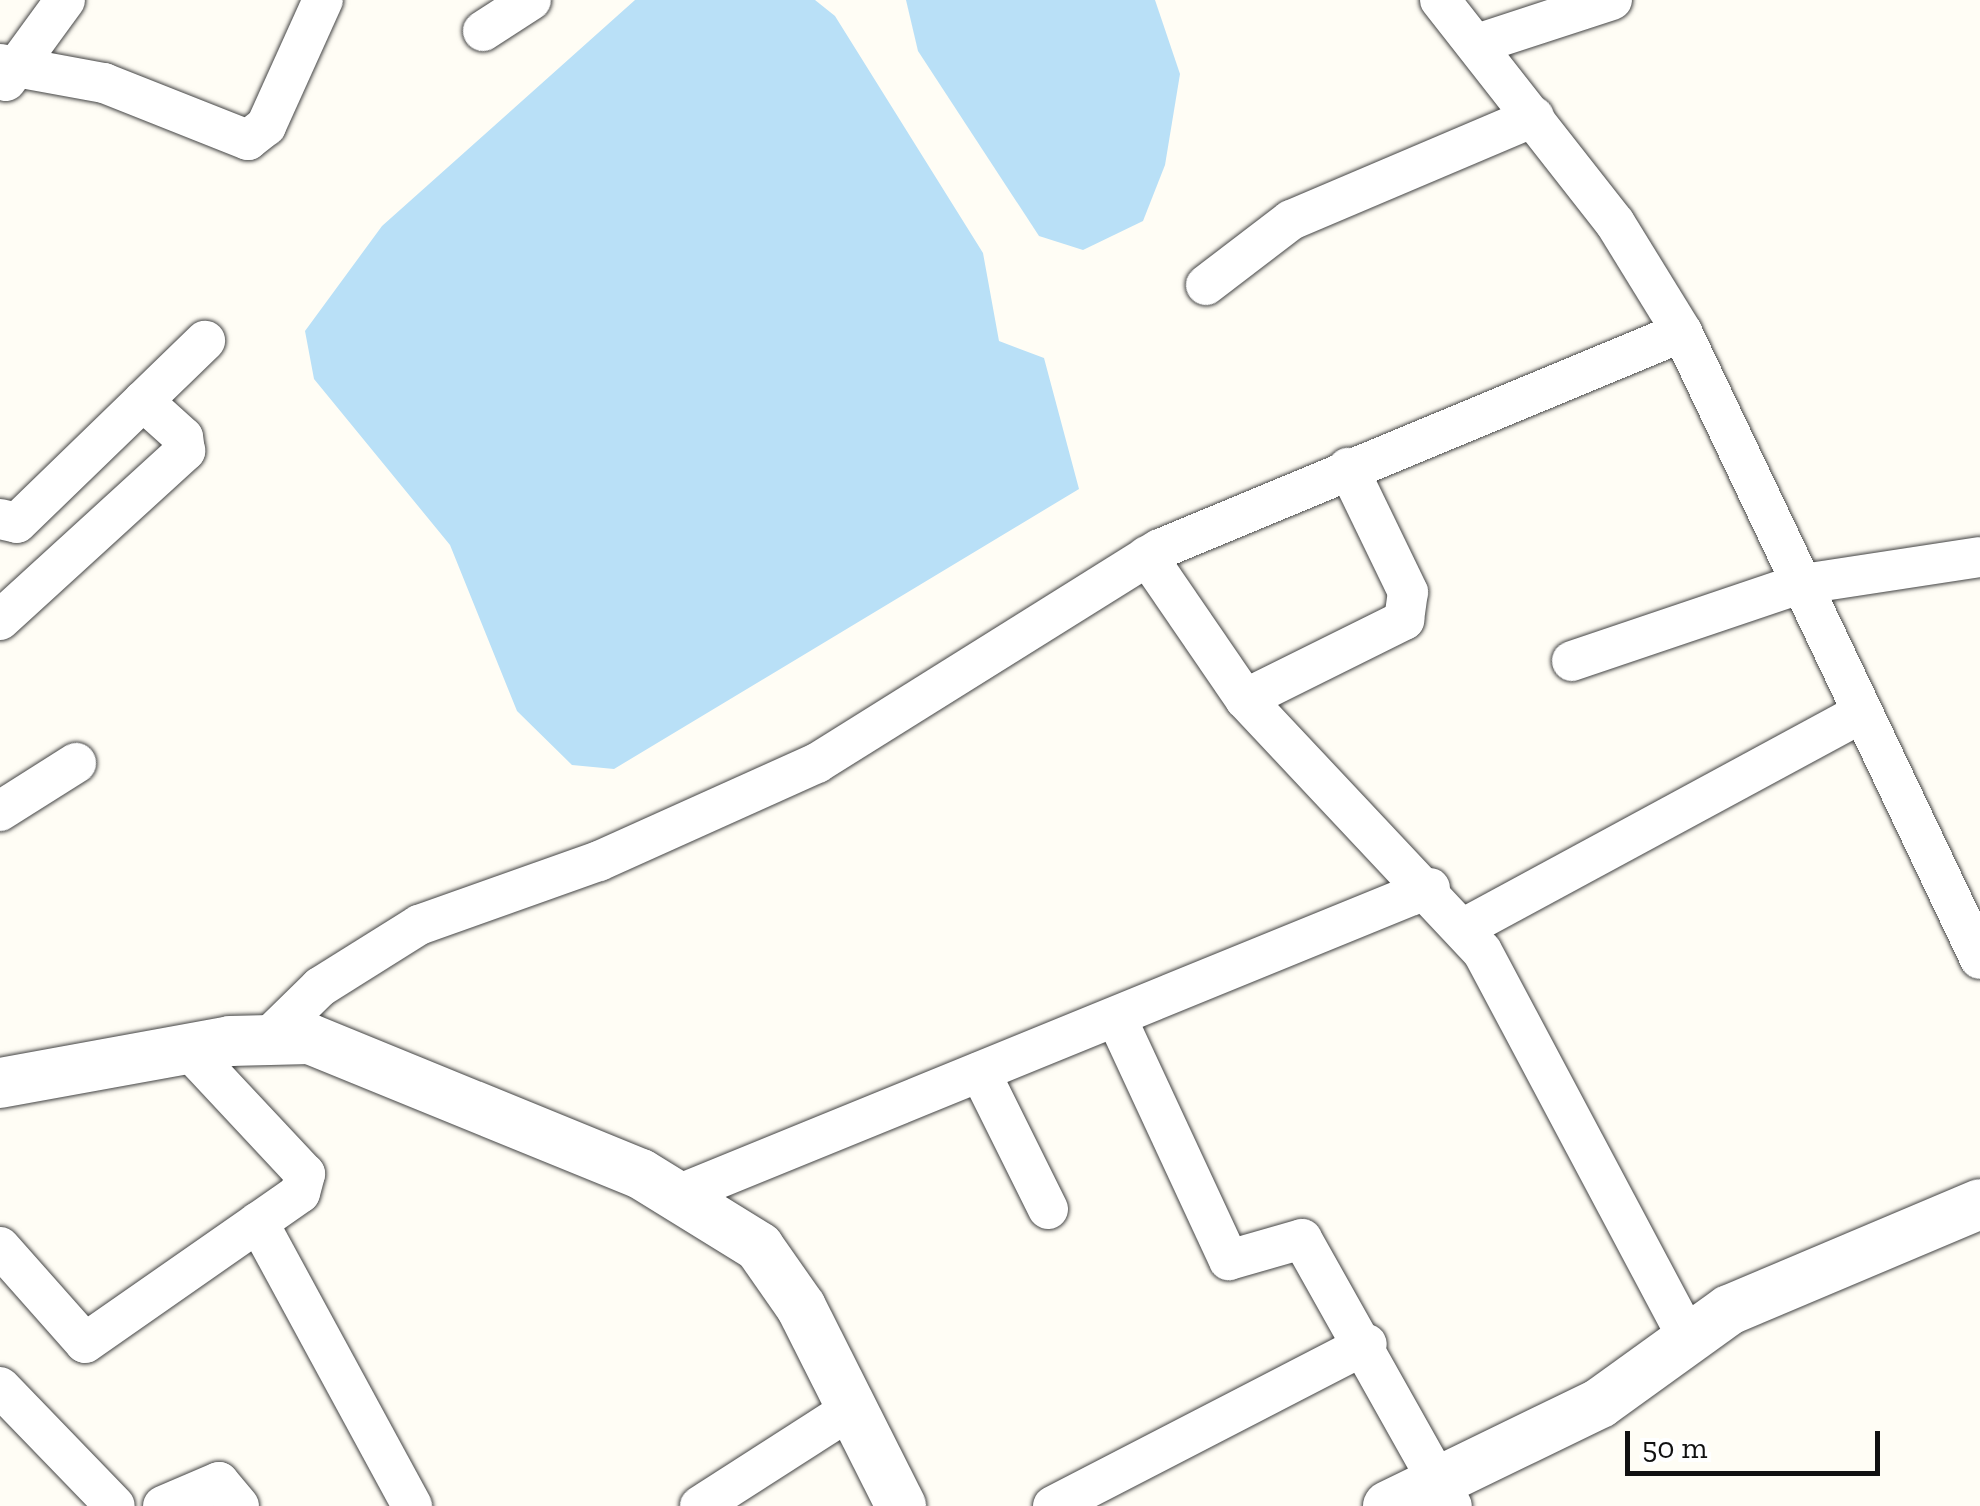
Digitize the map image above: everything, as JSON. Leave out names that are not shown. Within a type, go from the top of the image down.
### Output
[{"type":"street","points":[[6,73],[65,0]]},
{"type":"street","points":[[6,73],[104,84],[248,140],[266,126],[323,0]]},
{"type":"street","points":[[484,31],[531,0]]},
{"type":"street","points":[[1440,0],[1534,117],[1682,332],[1797,585],[1977,945]]},
{"type":"street","points":[[1477,44],[1612,0]]},
{"type":"street","points":[[1206,286],[1291,220],[1534,117]]},
{"type":"street","points":[[271,1035],[320,987],[405,932],[790,777],[1147,556],[1348,468],[1682,332]]},
{"type":"street","points":[[0,519],[18,523],[205,341]]},
{"type":"street","points":[[0,620],[185,451],[183,437],[143,401]]},
{"type":"street","points":[[1245,698],[1404,620],[1408,592],[1348,468]]},
{"type":"street","points":[[1147,556],[1245,698],[1464,928],[1688,1338]]},
{"type":"street","points":[[1572,660],[1797,585],[1980,556]]},
{"type":"street","points":[[1464,928],[1860,714]]},
{"type":"street","points":[[0,811],[76,763]]},
{"type":"street","points":[[680,1194],[1430,888]]},
{"type":"street","points":[[1116,1017],[1229,1260],[1302,1239],[1367,1344],[1445,1492]]},
{"type":"street","points":[[0,1083],[271,1035],[349,1051],[680,1194],[758,1247],[854,1407],[902,1506]]},
{"type":"street","points":[[0,1246],[86,1343],[300,1193],[305,1174],[187,1048]]},
{"type":"street","points":[[980,1072],[1048,1209]]},
{"type":"street","points":[[1388,1506],[1445,1492],[1600,1403],[1729,1310],[1980,1204]]},
{"type":"street","points":[[258,1222],[412,1506]]},
{"type":"street","points":[[1053,1506],[1367,1344]]},
{"type":"street","points":[[0,1387],[115,1506]]},
{"type":"street","points":[[700,1506],[854,1407]]},
{"type":"street","points":[[163,1506],[220,1482],[239,1506]]},
{"type":"water","points":[[635,0],[815,0],[835,16],[983,253],[999,341],[1044,358],[1079,489],[614,769],[572,765],[517,711],[450,545],[314,379],[305,331],[382,226]]},
{"type":"water","points":[[906,0],[1155,0],[1180,74],[1165,165],[1143,221],[1083,250],[1039,236],[918,51]]}]
